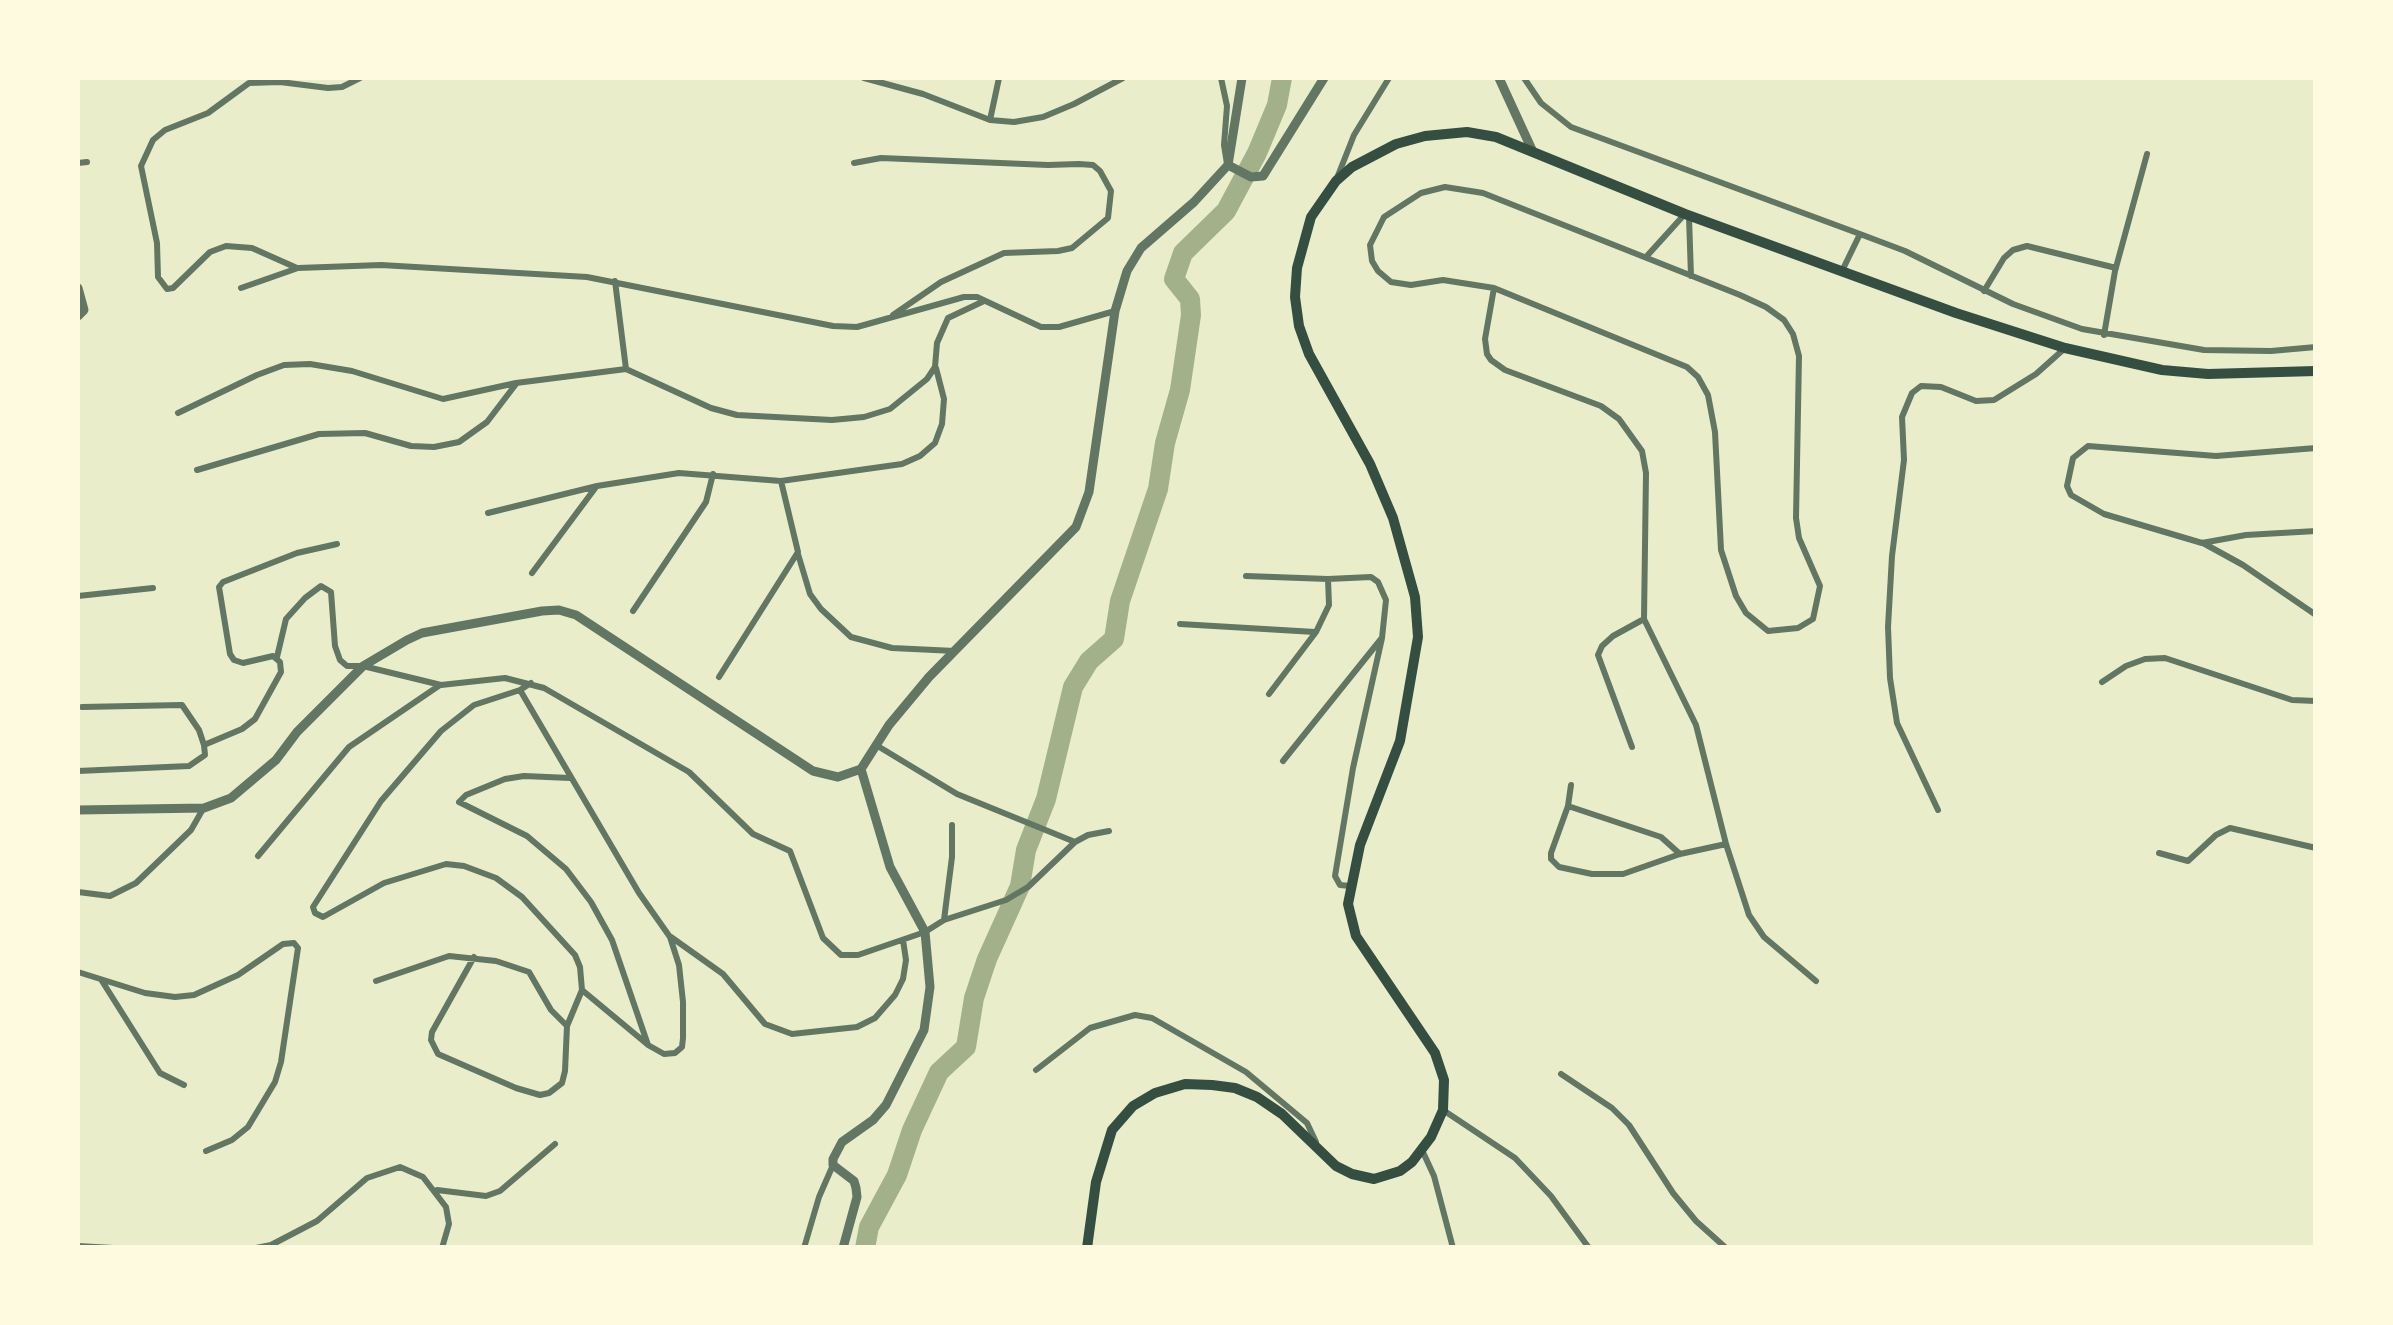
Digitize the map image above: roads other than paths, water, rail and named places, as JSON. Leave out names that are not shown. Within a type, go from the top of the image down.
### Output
[{"type":"main road","points":[[1087,1248],[1096,1182],[1112,1130],[1132,1106],[1155,1094],[1185,1084],[1235,1088],[1282,1114],[1336,1166],[1374,1178],[1400,1171],[1422,1150],[1442,1110],[1444,1080],[1434,1053],[1356,936],[1348,904],[1360,845],[1400,741],[1418,637],[1415,596],[1393,518],[1370,464],[1310,354],[1299,326],[1295,297],[1302,246],[1311,217],[1336,181],[1352,166],[1396,144],[1425,136],[1467,132],[1496,137],[1687,215],[2065,348],[2162,370],[2208,374],[2316,371]]},
{"type":"street","points":[[298,268],[252,248],[226,246],[210,252],[174,288],[167,289],[158,277],[156,243],[141,166],[153,140],[166,130],[208,114],[249,83],[328,88],[342,87],[360,78]]},
{"type":"street","points":[[864,78],[923,94],[990,120],[1014,122],[1043,117],[1123,78]]},
{"type":"street","points":[[990,120],[999,78]]},
{"type":"street","points":[[1221,78],[1227,106],[1224,145],[1232,167],[1251,177],[1264,176],[1274,164],[1324,78]]},
{"type":"street","points":[[78,810],[204,808],[230,798],[276,760],[296,732],[364,666],[422,633],[542,611],[570,612],[813,771],[838,777],[861,769],[919,689],[1054,552],[1082,518],[1115,311],[1128,271],[1141,248],[1232,167],[1242,78]]},
{"type":"street","points":[[1336,181],[1348,146],[1389,78]]},
{"type":"street","points":[[1498,78],[1533,152]]},
{"type":"street","points":[[1524,78],[1541,102],[1570,127],[1904,251],[2013,304],[2104,334],[2204,350],[2316,347]]},
{"type":"street","points":[[2104,334],[2116,268],[2146,154]]},
{"type":"street","points":[[854,163],[881,158],[1092,165],[1112,191],[1108,218],[1072,248],[1004,253],[941,282],[888,319]]},
{"type":"street","points":[[1468,188],[1692,276],[1766,306],[1784,320],[1793,334],[1800,381],[1796,518],[1799,538],[1820,586],[1812,619],[1798,628],[1768,631],[1758,626],[1746,614],[1727,576],[1717,495],[1716,432],[1708,395],[1698,377],[1676,361],[1494,288],[1444,280],[1391,282],[1372,261],[1370,245],[1384,217],[1420,192],[1468,188]]},
{"type":"street","points":[[1646,258],[1687,215]]},
{"type":"street","points":[[1687,215],[1692,276]]},
{"type":"street","points":[[1842,271],[1860,234]]},
{"type":"street","points":[[1984,290],[2004,258],[2027,246],[2116,268]]},
{"type":"street","points":[[241,288],[298,268],[381,265],[616,281],[833,326],[856,326],[949,298],[977,296],[1041,327],[1059,327],[1115,311]]},
{"type":"street","points":[[616,281],[626,369]]},
{"type":"street","points":[[78,288],[84,310],[78,316]]},
{"type":"street","points":[[1494,288],[1486,339],[1486,354],[1491,360],[1505,370],[1602,406],[1619,419],[1642,451],[1646,472],[1644,620],[1696,725],[1726,844],[1749,914],[1764,937],[1816,981]]},
{"type":"street","points":[[488,514],[597,486],[680,473],[781,481],[902,464],[935,443],[942,424],[944,400],[935,367],[941,328],[948,318],[985,301]]},
{"type":"street","points":[[1938,810],[1897,724],[1890,678],[1888,627],[1904,460],[1902,418],[1912,393],[1921,386],[1941,386],[1976,401],[1994,400],[2036,374],[2065,348]]},
{"type":"street","points":[[178,413],[284,365],[310,364],[352,371],[443,398],[626,369],[711,408],[737,414],[832,420],[864,417],[890,409],[935,367]]},
{"type":"street","points":[[198,470],[319,434],[365,433],[423,446],[460,442],[487,422],[516,384]]},
{"type":"street","points":[[2316,448],[2216,456],[2088,446],[2073,458],[2068,486],[2071,495],[2082,504],[2104,514],[2202,543],[2243,565],[2316,615]]},
{"type":"street","points":[[633,611],[706,502],[713,474]]},
{"type":"street","points":[[781,481],[810,594],[852,637],[892,648],[956,650]]},
{"type":"street","points":[[532,573],[597,486]]},
{"type":"street","points":[[2202,543],[2246,535],[2316,531]]},
{"type":"street","points":[[277,658],[243,663],[234,660],[219,587],[297,553],[338,544]]},
{"type":"street","points":[[720,677],[798,552]]},
{"type":"street","points":[[1246,576],[1371,578],[1378,582],[1386,600],[1382,638],[1338,849],[1335,876],[1340,885],[1350,886]]},
{"type":"street","points":[[1269,694],[1316,632],[1329,606],[1328,579]]},
{"type":"street","points":[[204,745],[211,745],[255,719],[281,672],[277,658],[286,619],[322,586],[330,592],[332,629],[340,660],[347,666],[364,666],[441,685],[504,678],[532,683],[689,772],[753,834],[790,851],[824,938],[832,950],[842,955],[858,955],[1006,900],[1028,887],[1076,842],[1088,835],[1109,832]]},
{"type":"street","points":[[78,596],[153,588]]},
{"type":"street","points":[[1632,747],[1598,655],[1613,636],[1644,620]]},
{"type":"street","points":[[1180,624],[1316,632]]},
{"type":"street","points":[[1282,761],[1382,638]]},
{"type":"street","points":[[2102,682],[2126,666],[2145,659],[2166,658],[2292,700],[2316,701]]},
{"type":"street","points":[[474,957],[432,1032],[431,1040],[438,1054],[516,1088],[540,1095],[549,1093],[562,1083],[566,1072],[567,1026],[582,990],[580,967],[576,955],[512,888],[464,866],[446,864],[399,877],[324,917],[313,907],[381,801],[442,731],[474,706],[532,683]]},
{"type":"street","points":[[258,856],[349,748],[441,685]]},
{"type":"street","points":[[520,690],[670,937],[684,1002],[682,1047],[670,1055],[648,1045],[582,990]]},
{"type":"street","points":[[78,772],[189,766],[205,756],[199,730],[182,705],[82,707]]},
{"type":"street","points":[[876,745],[957,794],[1076,842]]},
{"type":"street","points":[[804,1248],[818,1197],[842,1142],[874,1120],[886,1105],[924,1030],[930,987],[924,932],[890,866],[861,769]]},
{"type":"street","points":[[570,778],[505,778],[466,794],[459,802],[527,836],[566,869],[591,902],[612,940],[648,1045]]},
{"type":"street","points":[[1571,784],[1568,806],[1551,853],[1559,867],[1592,874],[1623,874],[1680,854],[1726,844]]},
{"type":"street","points":[[1568,806],[1660,836],[1680,854]]},
{"type":"street","points":[[78,892],[110,896],[136,883],[190,830],[204,808]]},
{"type":"street","points":[[944,920],[952,825]]},
{"type":"street","points":[[2158,853],[2188,861],[2216,835],[2230,828],[2316,848]]},
{"type":"street","points":[[670,937],[723,974],[765,1024],[792,1034],[857,1027],[875,1018],[903,979],[906,960],[902,940]]},
{"type":"street","points":[[78,972],[162,996],[194,995],[238,975],[282,944],[298,948],[282,1062],[275,1082],[248,1127],[232,1140],[206,1151]]},
{"type":"street","points":[[376,980],[449,956],[520,966],[529,972],[551,1010],[567,1026]]},
{"type":"street","points":[[102,980],[160,1073],[184,1085]]},
{"type":"street","points":[[1036,1070],[1090,1028],[1135,1015],[1152,1018],[1234,1064],[1285,1102],[1307,1124],[1321,1152]]},
{"type":"street","points":[[1561,1074],[1612,1108],[1629,1125],[1673,1193],[1726,1248]]},
{"type":"street","points":[[1442,1110],[1516,1158],[1551,1196],[1589,1248]]},
{"type":"street","points":[[436,1190],[486,1196],[500,1191],[555,1144]]},
{"type":"street","points":[[1422,1150],[1434,1176],[1453,1248]]},
{"type":"street","points":[[834,1166],[854,1180],[856,1188],[857,1198],[843,1248]]},
{"type":"street","points":[[256,1248],[317,1221],[367,1178],[400,1167],[413,1171],[436,1190],[446,1208],[449,1224],[442,1248]]},
{"type":"street","points":[[78,1246],[113,1248]]},
{"type":"waterway","points":[[865,1248],[869,1227],[897,1175],[912,1130],[939,1072],[966,1047],[974,998],[1020,886],[1026,850],[1046,799],[1073,687],[1089,661],[1114,639],[1120,601],[1158,489],[1165,443],[1180,390],[1191,315],[1190,299],[1174,279],[1183,253],[1226,211],[1257,153],[1277,105],[1282,78]]}]
